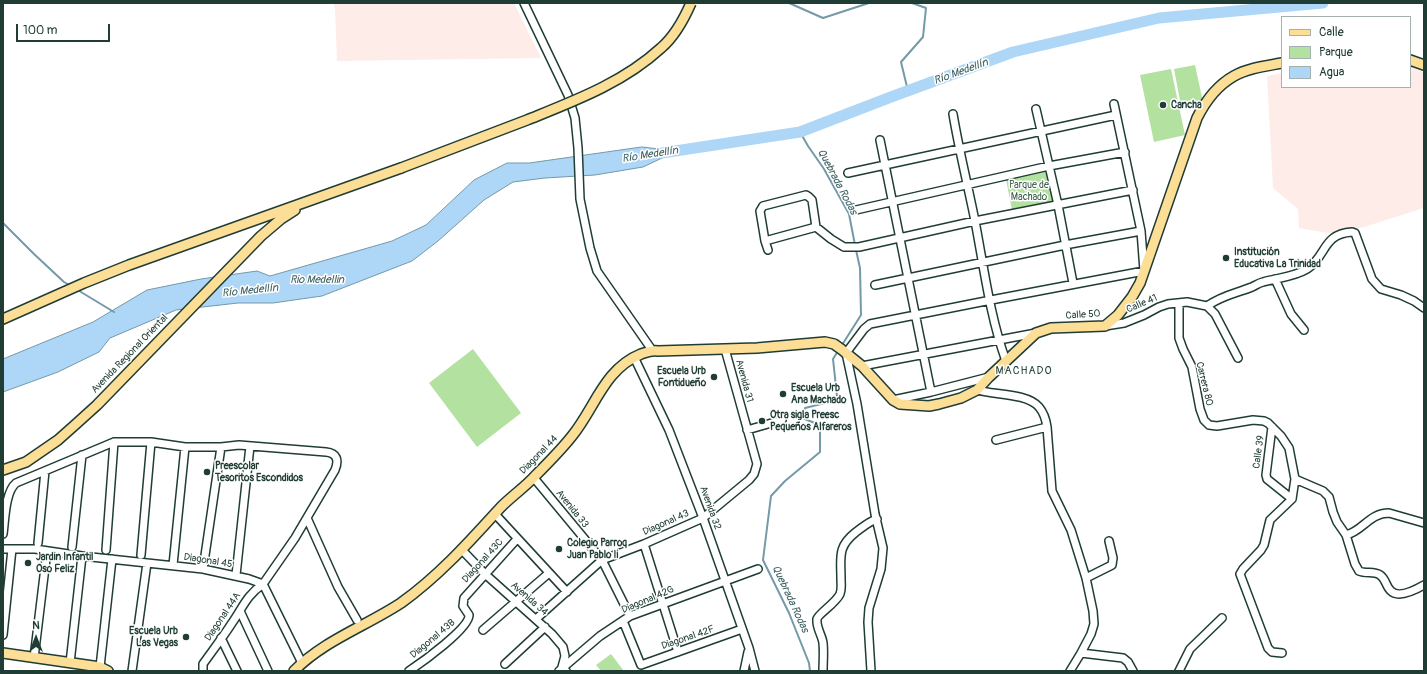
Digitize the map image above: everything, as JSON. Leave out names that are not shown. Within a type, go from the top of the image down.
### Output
[{"type":"main road","points":[[3,319],[84,283],[143,260],[401,168],[546,112],[601,88],[628,74],[662,48],[675,32],[691,3]]},
{"type":"main road","points":[[1411,60],[1424,65]]},
{"type":"main road","name":"Calle 50","points":[[893,400],[900,404],[929,406],[961,398],[977,390],[1036,333],[1051,328],[1105,326],[1118,315],[1132,297],[1144,271],[1197,118],[1204,105],[1218,89],[1233,76],[1246,70],[1281,63]]},
{"type":"main road","name":"Avenida Regional Oriental","points":[[3,470],[26,462],[58,440],[97,404],[261,236],[281,219],[307,202]]},
{"type":"main road","name":"Diagonal 44","points":[[294,671],[302,663],[348,633],[378,617],[401,602],[462,550],[502,505],[534,478],[573,436],[606,383],[621,365],[634,357],[652,350],[757,348],[825,342],[834,344],[844,351]]},
{"type":"main road","points":[[844,351],[862,366],[893,400]]},
{"type":"main road","points":[[3,653],[104,669]]},
{"type":"street","points":[[524,3],[568,95],[575,118],[580,199],[590,248],[597,272],[652,350]]},
{"type":"street","points":[[871,671],[868,622],[869,608],[882,568],[883,548],[857,404],[844,351],[870,324],[1144,271],[1141,231],[1114,104]]},
{"type":"street","points":[[1036,109],[1058,205],[1073,284]]},
{"type":"street","points":[[953,114],[998,340],[1006,361]]},
{"type":"street","points":[[848,173],[1116,115]]},
{"type":"street","points":[[880,140],[931,392]]},
{"type":"street","points":[[856,210],[1049,166],[1125,152]]},
{"type":"street","points":[[768,250],[760,211],[763,206],[806,196],[809,196],[812,200],[816,227],[831,239],[844,246],[859,247],[1133,190]]},
{"type":"street","points":[[765,241],[816,227]]},
{"type":"street","points":[[875,285],[1065,245],[1141,231]]},
{"type":"street","points":[[1238,358],[1216,314],[1207,306],[1227,294],[1252,287],[1261,282],[1275,280],[1298,273],[1310,266],[1334,236],[1346,232],[1355,232],[1372,279],[1381,289],[1401,295],[1424,308]]},
{"type":"street","points":[[1275,280],[1288,309],[1304,330]]},
{"type":"street","name":"Calle 41","points":[[1105,326],[1144,316],[1159,307],[1168,304],[1187,302],[1207,306]]},
{"type":"street","name":"Carrera 80","points":[[1179,303],[1179,338],[1192,367],[1200,409],[1204,420],[1209,425],[1216,426],[1253,420],[1264,421],[1272,427]]},
{"type":"street","points":[[862,366],[1036,333]]},
{"type":"street","name":"Avenida 31","points":[[725,349],[756,464]]},
{"type":"street","name":"Avenida 32","points":[[634,357],[669,430],[703,518],[749,648],[755,671]]},
{"type":"street","points":[[893,400],[989,377]]},
{"type":"street","points":[[977,390],[988,393],[1015,396],[1033,401],[1040,407],[1045,418],[1052,491],[1072,530],[1086,578],[1093,611],[1094,624],[1091,634],[1070,671]]},
{"type":"street","points":[[747,430],[782,420]]},
{"type":"street","points":[[996,440],[1047,427]]},
{"type":"street","points":[[1272,427],[1281,436],[1289,448],[1295,479],[1292,499],[1270,520],[1264,545],[1240,574],[1268,648],[1272,652],[1282,654]]},
{"type":"street","name":"Calle 39","points":[[1272,427],[1266,475],[1267,479],[1292,499]]},
{"type":"street","points":[[106,550],[114,442]]},
{"type":"street","points":[[3,534],[9,494],[12,486],[114,442],[151,442],[185,447],[221,447],[238,445],[332,452],[338,460],[335,470],[295,538],[263,584],[302,663]]},
{"type":"street","points":[[140,555],[151,442]]},
{"type":"street","points":[[236,575],[250,446]]},
{"type":"street","points":[[173,565],[185,447]]},
{"type":"street","points":[[203,569],[221,447]]},
{"type":"street","points":[[72,547],[82,455]]},
{"type":"street","name":"Diagonal 43","points":[[536,619],[602,560],[644,544],[703,518],[749,480],[754,474],[756,464]]},
{"type":"street","points":[[38,543],[45,471]]},
{"type":"street","name":"Avenida 33","points":[[534,478],[602,560],[630,616]]},
{"type":"street","points":[[1295,479],[1323,491],[1329,497],[1337,522],[1346,535],[1355,564],[1360,572],[1372,572],[1381,576],[1391,591],[1395,593],[1400,594],[1424,585]]},
{"type":"street","points":[[1346,535],[1355,532],[1368,519],[1385,512],[1424,523]]},
{"type":"street","points":[[495,514],[567,592]]},
{"type":"street","points":[[307,518],[338,587],[357,620]]},
{"type":"street","points":[[823,671],[823,643],[817,619],[840,595],[842,589],[841,552],[846,542],[867,523],[877,519]]},
{"type":"street","name":"Diagonal 43C","points":[[468,622],[469,617],[463,606],[464,598],[517,539]]},
{"type":"street","points":[[1086,578],[1112,565],[1113,558],[1109,541]]},
{"type":"street","points":[[644,544],[678,652]]},
{"type":"street","name":"Diagonal 45","points":[[3,549],[35,549],[82,556],[203,569],[236,575],[263,584]]},
{"type":"street","points":[[3,635],[12,549]]},
{"type":"street","name":"Avenida 34","points":[[462,550],[485,574],[545,626],[563,647],[565,656],[562,670]]},
{"type":"street","points":[[34,658],[47,551]]},
{"type":"street","points":[[70,663],[82,556]]},
{"type":"street","points":[[104,669],[112,559]]},
{"type":"street","points":[[132,671],[147,563]]},
{"type":"street","name":"Diagonal 42G","points":[[562,670],[600,636],[630,616],[758,569]]},
{"type":"street","points":[[483,630],[549,573]]},
{"type":"street","name":"Diagonal 44A","points":[[203,667],[251,593],[263,584]]},
{"type":"street","points":[[240,611],[268,671]]},
{"type":"street","points":[[1179,671],[1190,649],[1222,618]]},
{"type":"street","name":"Diagonal 42F","points":[[623,620],[640,664],[642,665],[742,629]]},
{"type":"street","name":"Diagonal 43B","points":[[409,671],[450,640],[468,622]]},
{"type":"street","points":[[505,664],[545,626]]},
{"type":"street","points":[[222,638],[236,671]]},
{"type":"street","points":[[744,671],[749,648]]},
{"type":"street","points":[[1081,653],[1123,658],[1128,662],[1133,671]]},
{"type":"shaded area","points":[[333,3],[514,3],[541,58],[337,61],[335,9]]},
{"type":"shaded area","points":[[1411,66],[1424,73],[1424,208],[1364,227],[1334,234],[1299,228],[1298,209],[1273,188],[1267,76],[1281,73],[1281,88],[1411,88]]},
{"type":"green space","points":[[1195,65],[1203,102],[1181,106],[1174,69]]},
{"type":"green space","name":"Cancha","points":[[1171,69],[1185,135],[1154,142],[1140,75]]},
{"type":"green space","name":"Parque de Machado","points":[[1047,170],[1053,202],[1012,210],[1006,179]]},
{"type":"green space","points":[[473,349],[521,413],[477,447],[429,383]]},
{"type":"green space","points":[[611,654],[624,671],[601,671],[596,665]]},
{"type":"water","name":"Rio Medellin","points":[[642,147],[677,151],[643,167],[595,175],[545,178],[513,182],[484,200],[438,241],[412,261],[322,296],[273,303],[238,303],[176,310],[110,338],[99,352],[58,372],[3,392],[3,359],[93,322],[147,290],[201,279],[257,271],[270,276],[392,241],[426,225],[474,180],[507,163],[529,163]]},
{"type":"waterway","points":[[789,3],[823,18],[869,3]]},
{"type":"waterway","points":[[908,91],[901,62],[923,37],[926,8],[912,3]]},
{"type":"waterway","name":"Río Medellín","points":[[662,153],[800,132],[1013,52],[1159,18],[1323,3]]},
{"type":"waterway","name":"Quebrada Rodas","points":[[800,132],[824,169],[849,214],[855,245]]},
{"type":"waterway","points":[[3,223],[64,282],[71,286]]},
{"type":"waterway","name":"Quebrada Rodas","points":[[842,345],[861,315],[860,268],[856,250]]},
{"type":"waterway","points":[[76,289],[114,312]]},
{"type":"waterway","name":"Quebrada Rodas","points":[[810,671],[809,663],[789,613],[763,560],[771,496],[785,481],[820,452],[820,425],[802,418],[805,408],[825,403],[837,396],[833,359],[838,351]]},
{"type":"place","name":"Cancha","points":[[1163,105]]},
{"type":"place","name":"Institución Educativa La Trinidad","points":[[1226,258]]},
{"type":"place","name":"Escuela Urb Fontidueño","points":[[714,377]]},
{"type":"place","name":"Escuela Urb Ana Machado","points":[[783,394]]},
{"type":"place","name":"Otra sigla Preesc Pequeños Alfareros","points":[[762,421]]},
{"type":"place","name":"Preescolar Tesoritos Escondidos","points":[[207,472]]},
{"type":"place","name":"Colegio Parroq Juan Pablo Ii","points":[[559,549]]},
{"type":"place","name":"Jardin Infantil Oso Feliz","points":[[28,563]]},
{"type":"place","name":"Escuela Urb Las Vegas","points":[[186,637]]},
{"type":"district","name":"MACHADO","points":[[1024,371]]}]
